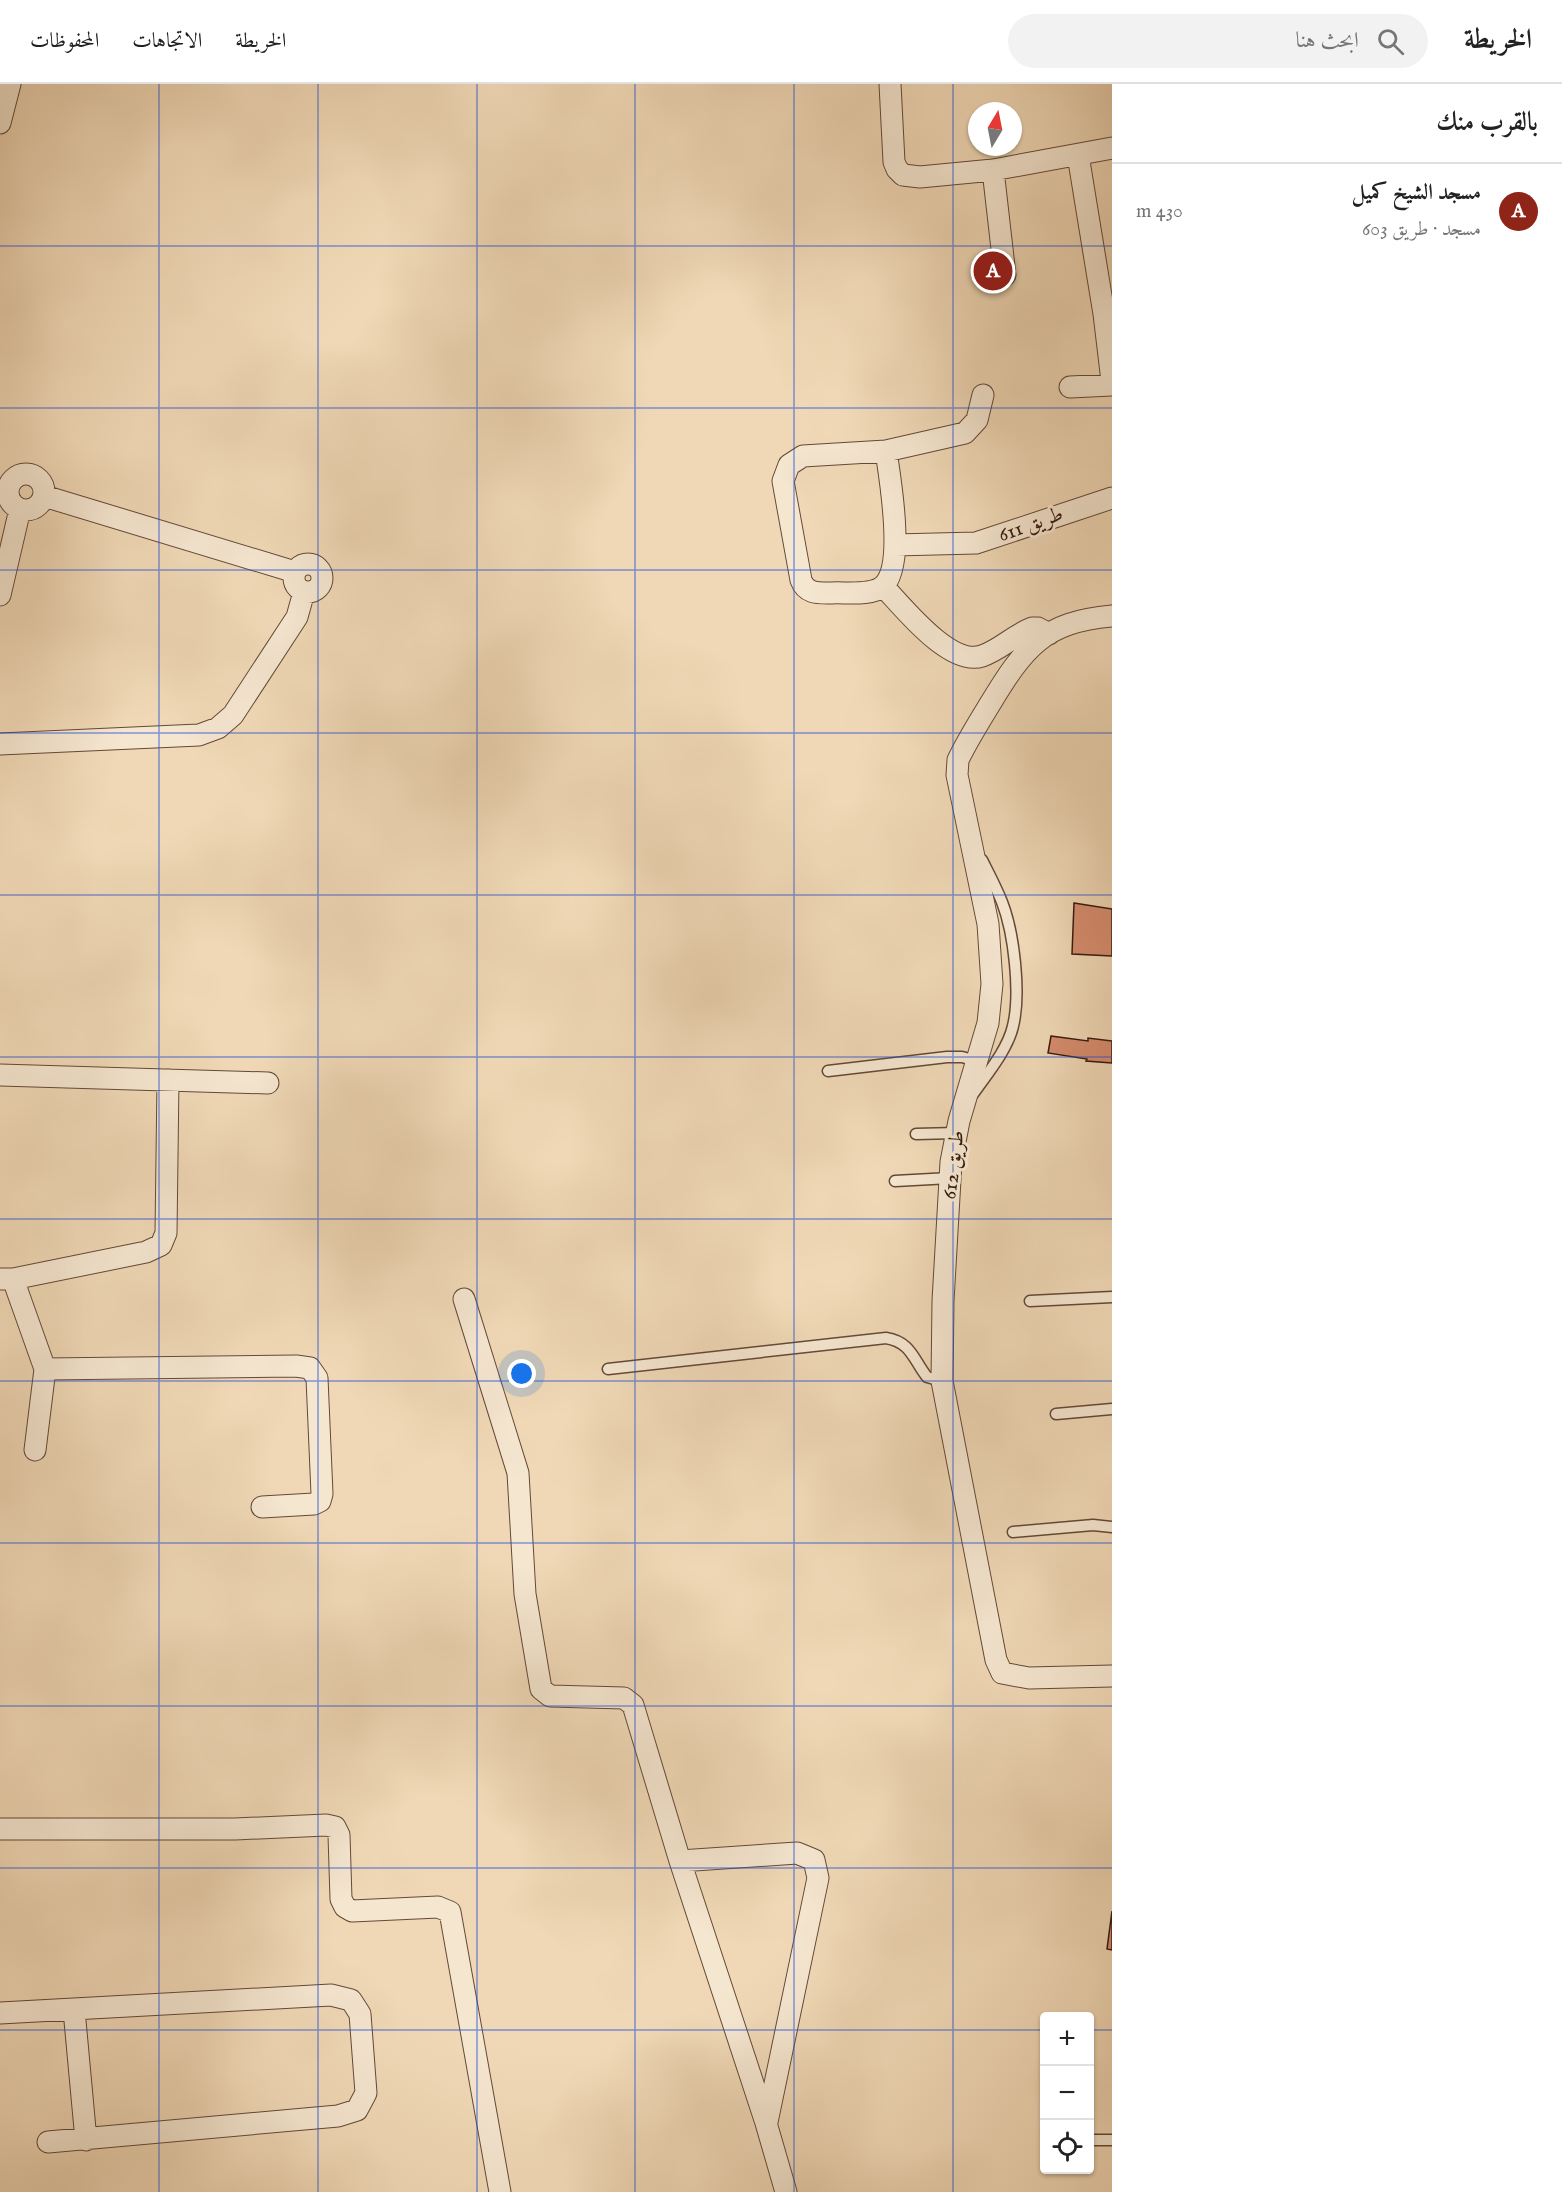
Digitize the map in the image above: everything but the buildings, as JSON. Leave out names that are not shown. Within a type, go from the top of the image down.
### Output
[{"type":"street","points":[[890,84],[894,162],[897,170],[903,175],[920,177],[993,170],[1112,148]]},
{"type":"street","points":[[0,123],[6,93]]},
{"type":"street","points":[[1078,155],[1108,313],[1112,381]]},
{"type":"street","points":[[993,170],[1005,275]]},
{"type":"street","points":[[1070,387],[1112,385]]},
{"type":"street","points":[[886,451],[896,529],[890,575],[883,586],[870,591],[819,593],[805,589],[801,580],[783,481],[789,465],[803,456],[886,451],[965,433],[977,420],[983,395]]},
{"type":"street","points":[[26,473],[38,478],[45,489],[44,496],[42,502],[32,509],[20,509],[11,502],[5,483],[26,473]]},
{"type":"street","points":[[0,744],[199,735],[218,728],[226,723],[239,707],[297,617],[304,592],[295,584],[295,572],[44,496]]},
{"type":"street","name":"طريق 611","points":[[895,545],[949,545],[989,540],[1112,498]]},
{"type":"street","points":[[0,595],[20,509]]},
{"type":"street","points":[[883,586],[935,639],[958,655],[970,659],[983,656],[1032,628],[1038,628],[1049,634],[1075,622],[1112,616]]},
{"type":"street","name":"طريق 612","points":[[1049,634],[1023,654],[1009,673],[958,760],[957,775],[988,924],[992,964],[991,1004],[988,1023],[956,1133],[950,1178],[943,1301],[942,1381],[996,1660],[1002,1673],[1029,1678],[1112,1676]]},
{"type":"street","points":[[0,1075],[268,1083]]},
{"type":"street","points":[[35,1450],[45,1369],[6,1279],[146,1252],[161,1245],[166,1233],[168,1080]]},
{"type":"street","points":[[464,1299],[518,1473],[525,1594],[540,1689],[550,1696],[624,1698],[633,1705],[680,1861],[766,2123],[786,2192]]},
{"type":"street","points":[[45,1369],[284,1366],[309,1368],[317,1378],[322,1494],[320,1501],[314,1504],[262,1507]]},
{"type":"street","points":[[0,1828],[235,1829],[326,1825],[335,1827],[339,1835],[341,1899],[345,1907],[352,1911],[438,1906],[450,1912],[500,2192]]},
{"type":"street","points":[[680,1861],[797,1853],[814,1860],[818,1878],[766,2123]]},
{"type":"street","points":[[0,2013],[331,1995],[351,2000],[360,2014],[366,2092],[357,2110],[338,2116],[48,2142]]},
{"type":"street","points":[[74,2010],[86,2140]]},
{"type":"lane","points":[[962,1109],[999,1058],[1013,1026],[1017,979],[1003,903],[967,827]]},
{"type":"lane","points":[[828,1071],[954,1057],[977,1061]]},
{"type":"lane","points":[[916,1134],[956,1133]]},
{"type":"lane","points":[[895,1182],[950,1178]]},
{"type":"lane","points":[[1030,1301],[1112,1297]]},
{"type":"lane","points":[[608,1369],[886,1338],[899,1340],[911,1352],[927,1377],[942,1381]]},
{"type":"lane","points":[[1056,1414],[1112,1409]]},
{"type":"lane","points":[[1013,1532],[1101,1524],[1112,1527]]},
{"type":"lane","points":[[1094,2140],[1112,2140]]},
{"type":"place","name":"مسجد الشيخ كميل","points":[[993,271]]}]
